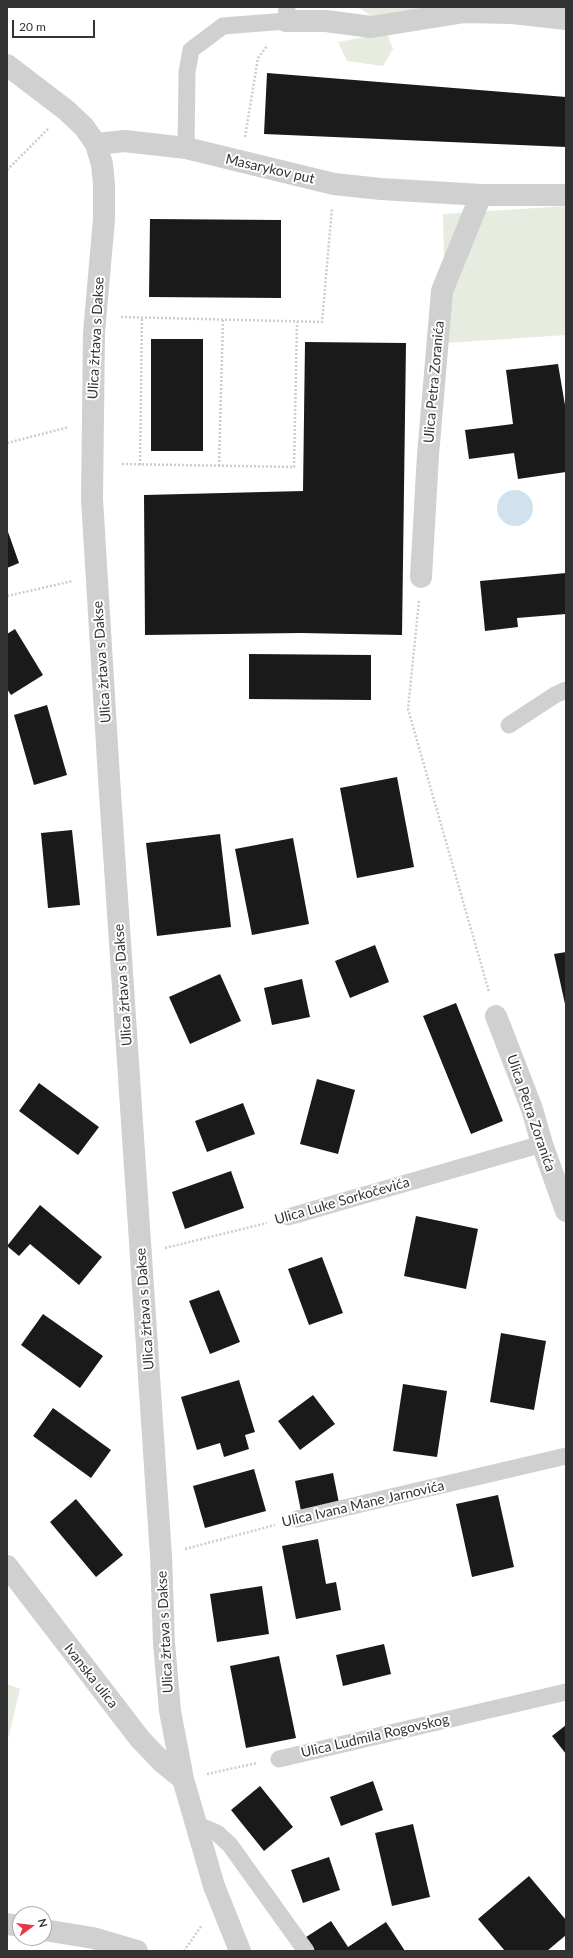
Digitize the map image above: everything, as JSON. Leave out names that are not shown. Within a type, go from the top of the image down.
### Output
[{"type":"street","points":[[286,14],[371,27],[465,12],[512,13],[566,19]]},
{"type":"street","points":[[7,65],[66,110],[84,127],[96,144]]},
{"type":"street","name":"Masarykov put","points":[[96,144],[125,141],[186,148],[334,184],[381,189],[481,195],[566,195]]},
{"type":"street","name":"Ulica žrtava s Dakse","points":[[96,144],[104,184],[104,219],[95,316],[92,421],[92,498],[161,1556],[164,1643],[170,1711],[183,1779],[214,1886],[240,1951]]},
{"type":"street","name":"Ulica Petra Zoranića","points":[[421,577],[428,455],[442,291],[481,195]]},
{"type":"street","name":"Ulica Petra Zoranića","points":[[496,1016],[532,1109],[542,1144],[566,1211]]},
{"type":"street","name":"Ivanska ulica","points":[[7,1566],[140,1739],[162,1762],[183,1779]]},
{"type":"street","points":[[52,1931],[93,1938],[137,1951]]},
{"type":"lane","points":[[186,148],[187,72],[191,50],[223,26],[286,14]]},
{"type":"lane","points":[[509,725],[555,694],[566,690]]},
{"type":"lane","name":"Ulica Luke Sorkočevića","points":[[288,1217],[542,1144]]},
{"type":"lane","name":"Ulica Ivana Mane Jarnovića","points":[[297,1519],[566,1456]]},
{"type":"lane","name":"Ulica Ludmila Rogovskog","points":[[279,1759],[566,1692]]},
{"type":"lane","points":[[196,1824],[217,1833],[230,1845],[306,1951]]},
{"type":"path","points":[[243,163],[245,129],[258,58],[286,14]]},
{"type":"path","points":[[7,170],[66,110]]},
{"type":"path","points":[[95,316],[322,322],[334,184]]},
{"type":"path","points":[[140,465],[142,318]]},
{"type":"path","points":[[219,466],[223,320]]},
{"type":"path","points":[[122,464],[294,467],[297,322]]},
{"type":"path","points":[[7,443],[92,421]]},
{"type":"path","points":[[7,596],[96,576]]},
{"type":"path","points":[[421,577],[408,709],[496,1016]]},
{"type":"path","name":"Ulica Luke Sorkočevića","points":[[142,1254],[288,1217]]},
{"type":"path","name":"Ulica Ivana Mane Jarnovića","points":[[161,1556],[297,1519]]},
{"type":"path","points":[[183,1779],[279,1759]]},
{"type":"shaded area","points":[[357,7],[430,7],[375,18]]},
{"type":"shaded area","points":[[387,33],[393,49],[383,66],[347,61],[338,42]]},
{"type":"shaded area","points":[[566,206],[566,335],[446,343],[443,214]]},
{"type":"shaded area","points":[[7,1684],[20,1689],[7,1743]]},
{"type":"water","points":[[515,490],[528,495],[533,508],[528,521],[515,526],[502,521],[497,508],[502,495]]},
{"type":"building","points":[[267,73],[566,97],[566,147],[264,134]]},
{"type":"building","points":[[150,219],[281,220],[281,298],[149,297]]},
{"type":"building","points":[[151,339],[203,339],[203,451],[151,451]]},
{"type":"building","points":[[305,342],[406,343],[402,635],[301,633],[145,635],[144,495],[303,491]]},
{"type":"building","points":[[558,364],[566,411],[566,472],[518,479],[514,453],[469,459],[465,430],[513,424],[506,370]]},
{"type":"building","points":[[7,529],[19,563],[7,568]]},
{"type":"building","points":[[566,573],[566,614],[517,618],[518,627],[485,631],[480,581]]},
{"type":"building","points":[[15,629],[43,675],[11,695],[7,689],[7,634]]},
{"type":"building","points":[[249,654],[371,655],[371,700],[249,699]]},
{"type":"building","points":[[47,705],[67,775],[34,785],[14,715]]},
{"type":"building","points":[[397,777],[414,867],[357,878],[340,788]]},
{"type":"building","points":[[72,830],[80,905],[48,908],[41,833]]},
{"type":"building","points":[[220,834],[231,927],[157,936],[146,843]]},
{"type":"building","points":[[293,838],[309,924],[252,935],[235,849]]},
{"type":"building","points":[[375,945],[389,982],[350,998],[335,961]]},
{"type":"building","points":[[566,952],[566,1004],[565,1004],[554,954]]},
{"type":"building","points":[[220,974],[241,1021],[190,1044],[169,997]]},
{"type":"building","points":[[302,979],[310,1017],[272,1025],[264,988]]},
{"type":"building","points":[[456,1003],[503,1121],[471,1134],[423,1016]]},
{"type":"building","points":[[317,1079],[355,1090],[338,1154],[300,1144]]},
{"type":"building","points":[[39,1083],[99,1127],[78,1155],[19,1111]]},
{"type":"building","points":[[243,1103],[255,1134],[207,1152],[195,1121]]},
{"type":"building","points":[[231,1171],[244,1208],[185,1229],[172,1192]]},
{"type":"building","points":[[40,1205],[102,1257],[79,1285],[30,1244],[19,1256],[7,1246]]},
{"type":"building","points":[[416,1216],[478,1229],[466,1289],[404,1276]]},
{"type":"building","points":[[322,1257],[343,1313],[309,1325],[288,1269]]},
{"type":"building","points":[[219,1290],[240,1342],[210,1354],[189,1301]]},
{"type":"building","points":[[43,1314],[103,1356],[80,1388],[21,1345]]},
{"type":"building","points":[[501,1333],[546,1341],[534,1410],[490,1402]]},
{"type":"building","points":[[239,1380],[255,1432],[245,1435],[249,1449],[224,1457],[220,1443],[197,1450],[181,1397]]},
{"type":"building","points":[[403,1384],[447,1391],[437,1457],[393,1451]]},
{"type":"building","points":[[313,1395],[335,1424],[300,1450],[278,1421]]},
{"type":"building","points":[[53,1408],[111,1450],[91,1478],[33,1436]]},
{"type":"building","points":[[254,1469],[266,1511],[205,1528],[193,1486]]},
{"type":"building","points":[[333,1473],[340,1508],[302,1516],[295,1481]]},
{"type":"building","points":[[498,1495],[514,1567],[472,1577],[456,1504]]},
{"type":"building","points":[[76,1499],[123,1555],[96,1577],[50,1522]]},
{"type":"building","points":[[318,1539],[326,1584],[336,1582],[341,1610],[296,1619],[282,1546]]},
{"type":"building","points":[[262,1586],[269,1634],[217,1642],[210,1594]]},
{"type":"building","points":[[384,1644],[391,1674],[343,1686],[336,1655]]},
{"type":"building","points":[[279,1656],[296,1738],[246,1748],[230,1666]]},
{"type":"building","points":[[566,1725],[566,1754],[552,1736]]},
{"type":"building","points":[[373,1781],[383,1810],[341,1826],[330,1797]]},
{"type":"building","points":[[260,1786],[293,1827],[264,1851],[231,1810]]},
{"type":"building","points":[[413,1824],[430,1897],[392,1906],[375,1833]]},
{"type":"building","points":[[329,1857],[340,1890],[303,1903],[291,1870]]},
{"type":"building","points":[[529,1876],[566,1920],[566,1935],[547,1951],[505,1951],[478,1919]]},
{"type":"building","points":[[331,1921],[348,1947],[386,1922],[405,1951],[311,1951],[303,1939]]}]
